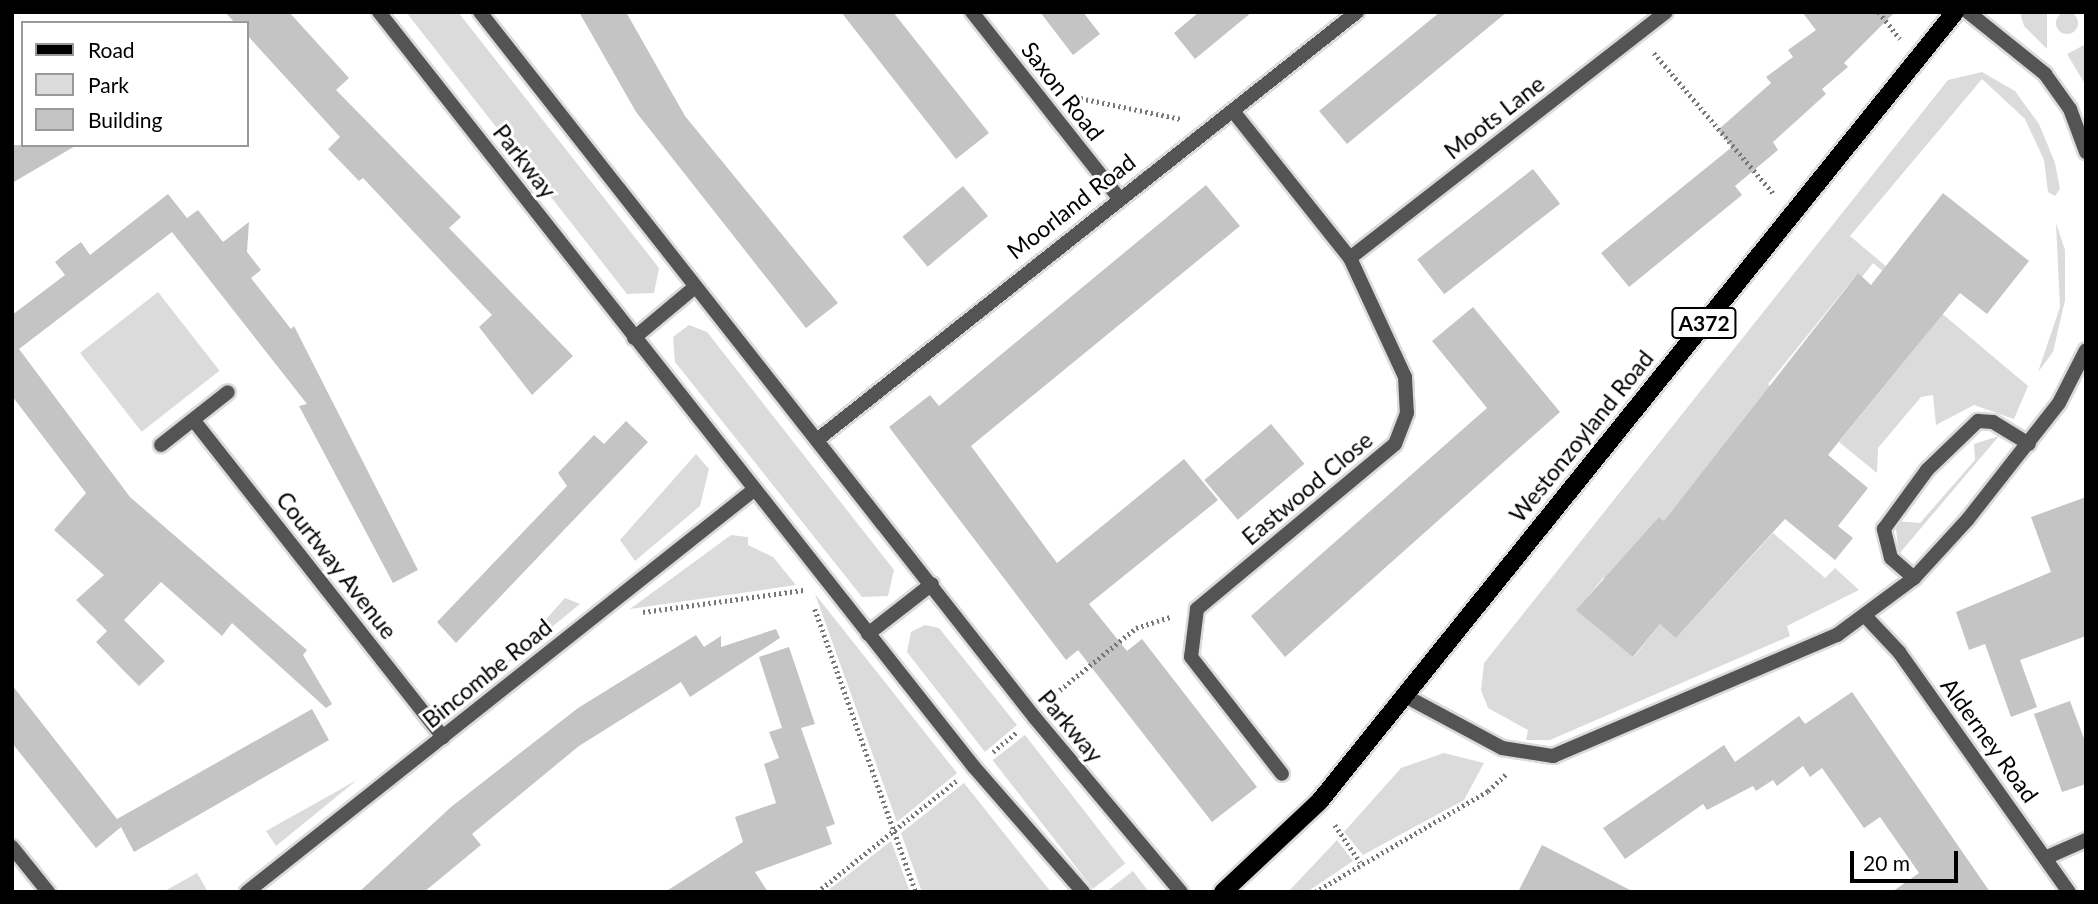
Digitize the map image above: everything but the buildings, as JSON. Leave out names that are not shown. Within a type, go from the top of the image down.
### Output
[{"type":"main road","name":"Westonzoyland Road","points":[[1223,892],[1320,802],[1955,12]]},
{"type":"street","name":"Parkway","points":[[380,12],[974,767],[1083,892]]},
{"type":"street","name":"Parkway","points":[[480,12],[1035,718],[1181,892]]},
{"type":"street","name":"Saxon Road","points":[[972,12],[1118,197]]},
{"type":"street","name":"Moorland Road","points":[[817,440],[1118,197],[1233,111],[1357,12]]},
{"type":"street","name":"Moots Lane","points":[[1350,258],[1666,12]]},
{"type":"street","points":[[1968,12],[2045,74],[2070,109],[2086,151]]},
{"type":"street","name":"Eastwood Close","points":[[1197,609],[1395,444],[1407,413],[1405,377],[1350,258],[1233,111]]},
{"type":"street","points":[[634,338],[695,287]]},
{"type":"street","points":[[1407,697],[1465,732],[1525,756],[1553,756],[1868,619],[1914,578],[2029,444],[2086,350]]},
{"type":"street","points":[[162,445],[195,422],[228,392]]},
{"type":"street","points":[[1914,578],[1891,558],[1884,529],[1927,470],[1978,421],[1993,422],[2029,444]]},
{"type":"street","name":"Courtway Avenue","points":[[195,422],[443,737]]},
{"type":"street","name":"Bincombe Road","points":[[247,892],[755,489]]},
{"type":"street","points":[[868,634],[932,584]]},
{"type":"street","points":[[1197,609],[1191,657],[1282,774]]},
{"type":"street","name":"Alderney Road","points":[[1868,619],[1899,652],[2069,892]]},
{"type":"street","points":[[2045,858],[2086,840]]},
{"type":"street","points":[[12,847],[48,892]]},
{"type":"path","points":[[1638,34],[1792,215]]},
{"type":"path","points":[[1032,88],[1213,126]]},
{"type":"path","points":[[804,551],[793,559],[808,589],[916,892]]},
{"type":"path","points":[[590,620],[808,589]]},
{"type":"path","points":[[817,892],[1035,718],[1045,701],[1136,628],[1197,609]]},
{"type":"path","points":[[1315,892],[1360,862],[1488,791],[1525,756]]},
{"type":"path","points":[[1320,802],[1360,862]]},
{"type":"green space","points":[[406,12],[458,12],[659,268],[654,293],[627,294]]},
{"type":"green space","points":[[2020,12],[2047,12],[2047,49],[2024,26]]},
{"type":"green space","points":[[2067,12],[2075,15],[2078,23],[2075,31],[2067,34],[2059,31],[2056,23],[2059,15]]},
{"type":"green space","points":[[2086,44],[2086,86],[2067,54]]},
{"type":"green space","points":[[1982,72],[2015,91],[2039,124],[2055,163],[2060,189],[2055,196],[2048,192],[2044,160],[2025,119],[1982,79],[1850,236],[2028,386],[2014,419],[1974,405],[1936,425],[1933,395],[1921,397],[1878,448],[1877,473],[1839,442],[1929,331],[1935,315],[1873,263],[1862,277],[1857,274],[1768,384],[1777,393],[1753,410],[1664,521],[1659,517],[1615,571],[1614,586],[1603,578],[1577,610],[1634,657],[1660,624],[1677,637],[1773,533],[1825,578],[1835,568],[1859,590],[1787,626],[1790,636],[1550,740],[1526,740],[1528,730],[1488,708],[1481,690],[1484,663],[1948,80]]},
{"type":"green space","points":[[2056,223],[2065,250],[2065,300],[2053,352],[2038,372],[2060,307]]},
{"type":"green space","points":[[158,292],[220,371],[142,432],[80,353]]},
{"type":"green space","points":[[689,325],[707,332],[894,570],[888,596],[862,597],[675,362],[673,337]]},
{"type":"green space","points":[[1999,436],[1899,554],[1895,521],[1920,523],[1975,460],[1974,444]]},
{"type":"green space","points":[[696,454],[709,469],[700,506],[635,561],[620,540]]},
{"type":"green space","points":[[731,535],[748,537],[748,545],[773,557],[796,585],[630,609]]},
{"type":"green space","points":[[815,594],[957,773],[897,822]]},
{"type":"green space","points":[[565,598],[580,604],[503,667]]},
{"type":"green space","points":[[925,625],[939,628],[1017,725],[985,752],[907,652],[911,632]]},
{"type":"green space","points":[[1025,735],[1125,863],[1093,889],[993,760]]},
{"type":"green space","points":[[1444,753],[1484,763],[1464,800],[1363,855],[1344,832],[1401,768]]},
{"type":"green space","points":[[357,780],[276,846],[266,831]]},
{"type":"green space","points":[[964,783],[1051,892],[922,892],[901,833]]},
{"type":"green space","points":[[1337,840],[1353,861],[1307,892],[1288,892]]},
{"type":"green space","points":[[891,841],[910,892],[826,892]]},
{"type":"green space","points":[[1133,871],[1149,892],[1106,892]]},
{"type":"green space","points":[[197,873],[208,892],[163,892]]}]
